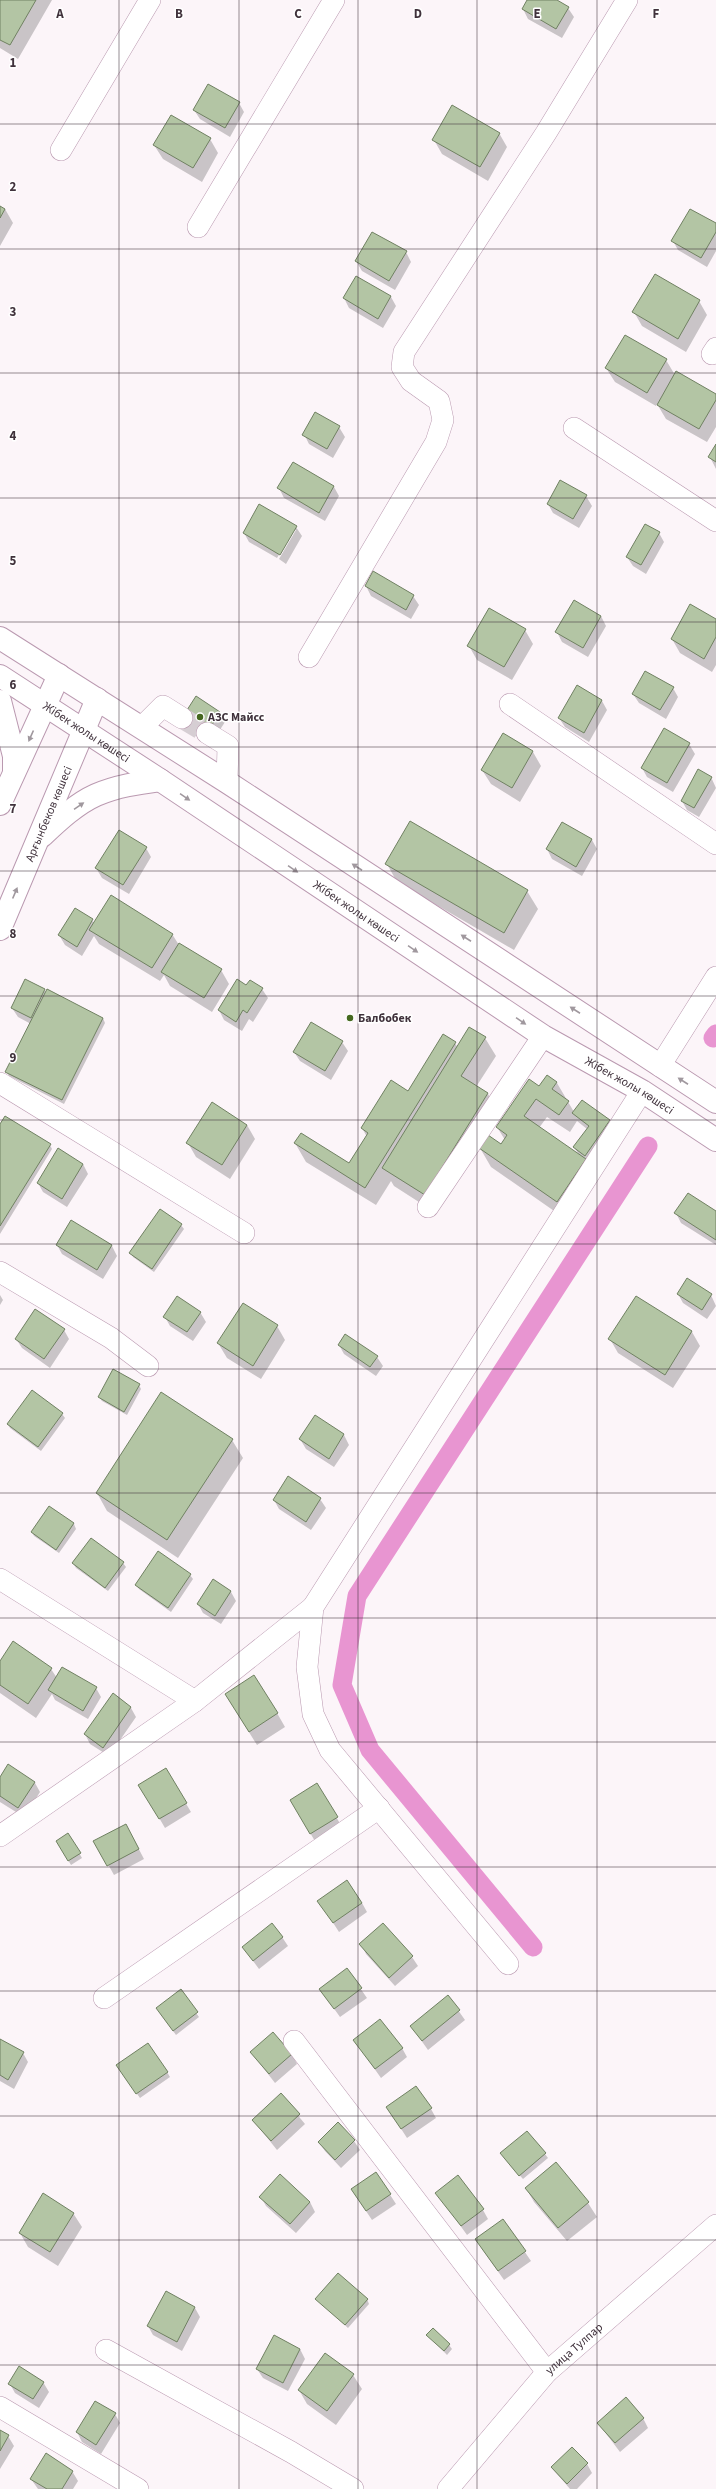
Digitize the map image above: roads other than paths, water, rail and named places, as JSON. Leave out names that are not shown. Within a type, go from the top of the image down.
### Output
[{"type":"main road","points":[[0,638],[227,782],[716,1102]]},
{"type":"main road","points":[[0,804],[44,704],[59,675]]},
{"type":"main road","name":"Жібек жолы көшесі","points":[[0,676],[160,780],[543,1036],[642,1091],[716,1140]]},
{"type":"main road","name":"Арғынбеков көшесі","points":[[0,929],[97,699]]},
{"type":"main road","points":[[0,701],[14,756],[14,773]]},
{"type":"main road","points":[[38,839],[63,817],[95,795],[123,786],[160,780]]},
{"type":"street","points":[[61,150],[150,0]]},
{"type":"street","points":[[198,227],[334,0]]},
{"type":"street","points":[[308,657],[436,442],[443,420],[439,401],[411,381],[402,367],[404,352],[546,133],[627,0]]},
{"type":"street","points":[[574,428],[716,521]]},
{"type":"street","points":[[510,704],[716,844]]},
{"type":"street","points":[[142,727],[163,706],[182,718]]},
{"type":"street","points":[[207,733],[228,746],[227,782]]},
{"type":"street","points":[[660,1066],[716,977]]},
{"type":"street","points":[[428,1207],[543,1036]]},
{"type":"street","points":[[0,1083],[244,1233]]},
{"type":"street","points":[[0,1836],[9,1818],[195,1701],[313,1607],[642,1091]]},
{"type":"street","points":[[0,1272],[111,1338],[148,1366]]},
{"type":"street","points":[[0,1579],[195,1701]]},
{"type":"street","points":[[313,1607],[307,1667],[313,1714],[330,1750],[508,1964]]},
{"type":"street","points":[[104,1998],[378,1808]]},
{"type":"street","points":[[294,2041],[546,2372]]},
{"type":"street","name":"улица Тулпар","points":[[448,2489],[546,2372],[716,2225]]},
{"type":"street","points":[[106,2350],[291,2452],[353,2489]]},
{"type":"street","points":[[0,2407],[138,2489]]},
{"type":"waterway","points":[[713,1038],[716,1034]]},
{"type":"waterway","points":[[533,1947],[370,1750],[342,1685],[357,1596],[648,1146]]},
{"type":"tunnel","points":[[182,718],[207,733]]},
{"type":"place","name":"АЗС Майсс","points":[[200,717]]},
{"type":"place","name":"Балбобек","points":[[350,1018]]}]
